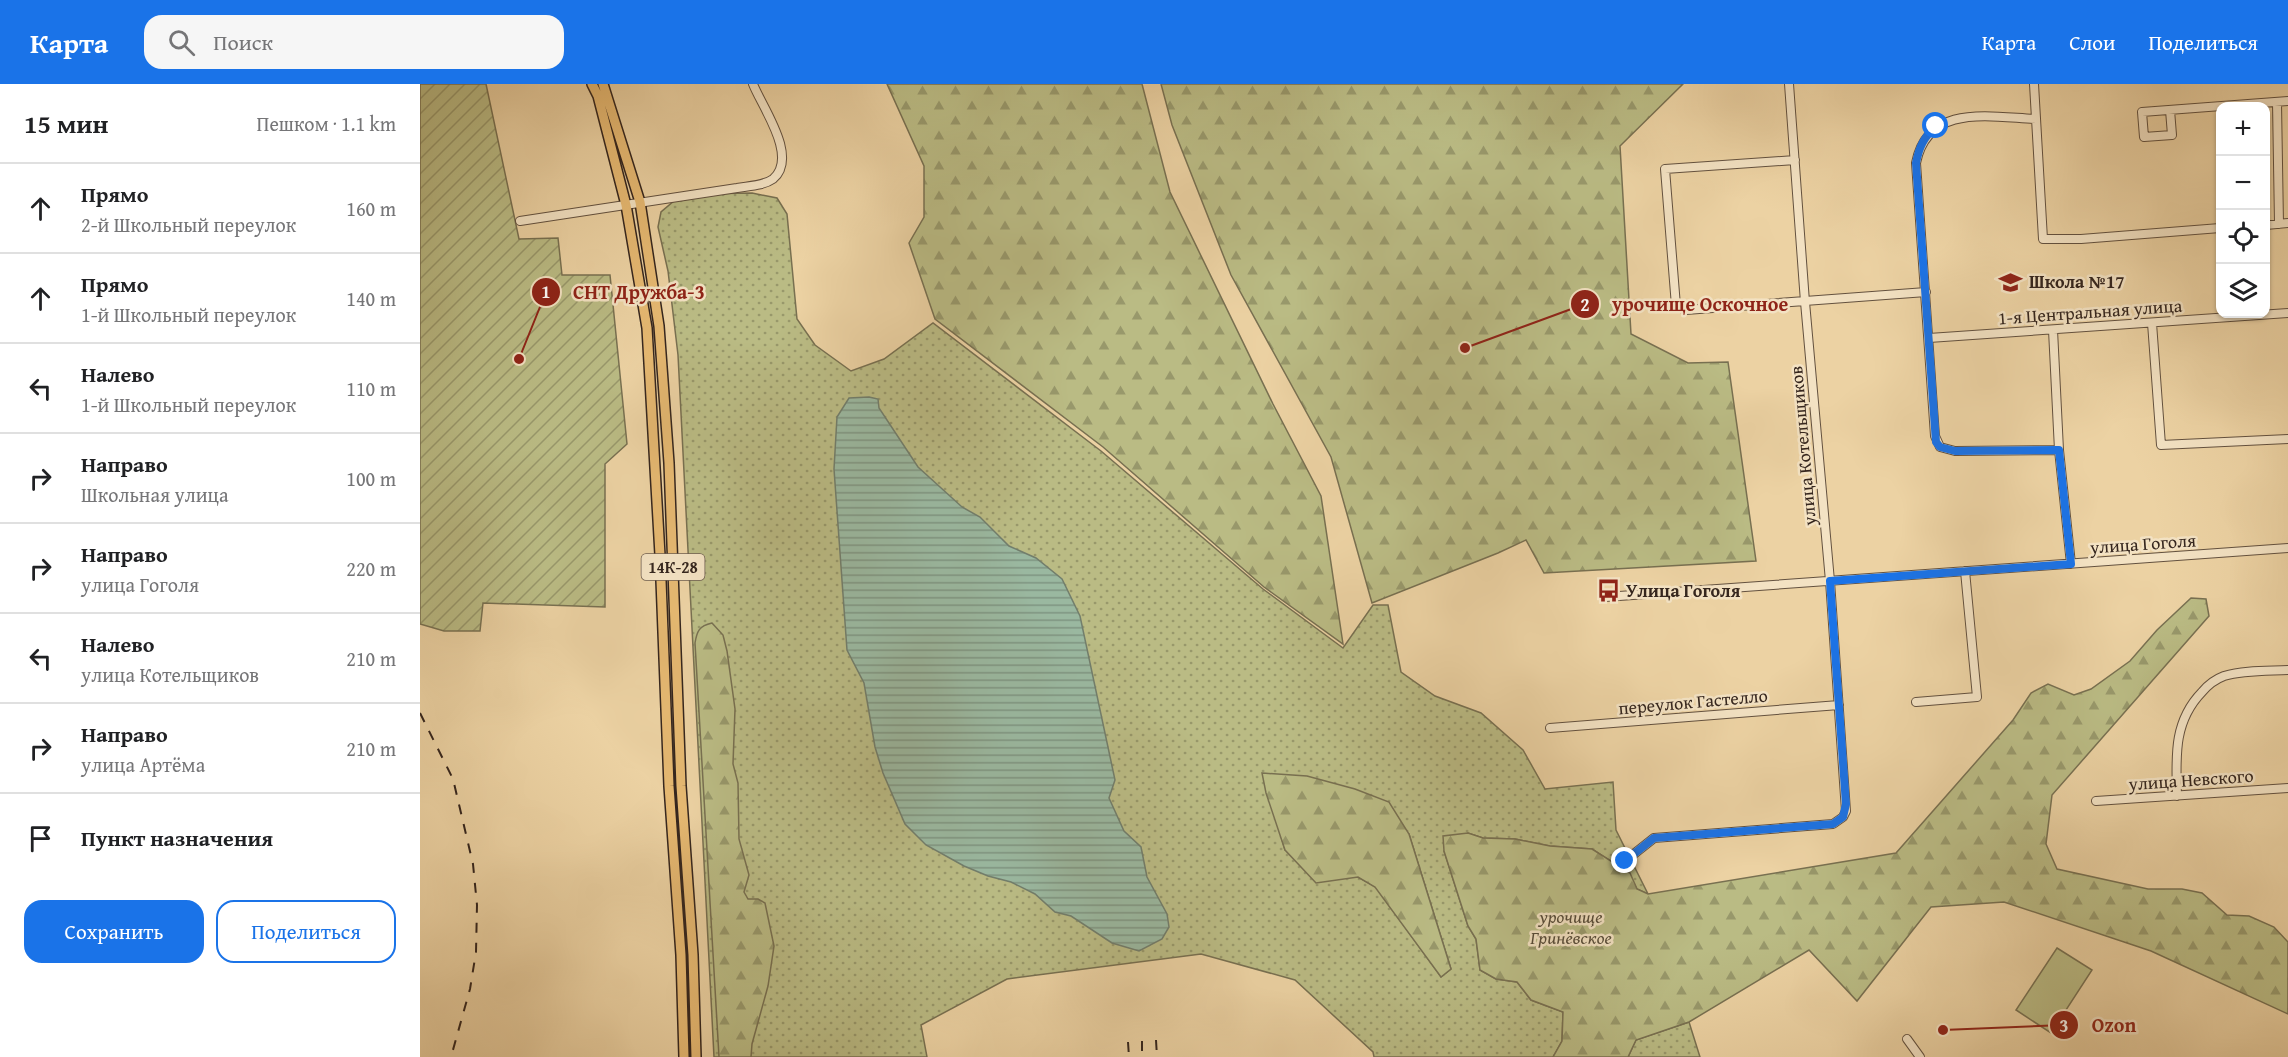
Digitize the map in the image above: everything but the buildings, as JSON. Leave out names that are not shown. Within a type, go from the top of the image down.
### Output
[{"type":"main road","name":"14К-28","points":[[592,84],[626,205],[647,328],[669,786],[681,955],[684,1057]]},
{"type":"main road","name":"14К-28","points":[[603,84],[640,202],[659,326],[669,464],[681,786],[693,955],[696,1057]]},
{"type":"street","points":[[520,221],[764,184],[772,179],[781,165],[781,148],[771,120],[753,84]]},
{"type":"street","name":"улица Котельщиков","points":[[1625,861],[1654,838],[1833,824],[1843,817],[1846,804],[1830,581],[1804,302],[1789,84]]},
{"type":"street","points":[[2034,84],[2043,238],[2081,239],[2216,228]]},
{"type":"street","points":[[2170,110],[2172,135],[2144,137],[2142,112],[2288,101]]},
{"type":"street","points":[[2277,103],[2284,224]]},
{"type":"street","points":[[2036,119],[1958,118],[1936,126],[1926,136],[1919,149],[1916,163],[1935,436],[1940,447],[1955,451],[2059,450]]},
{"type":"street","points":[[1795,160],[1665,169],[1675,301],[1680,309],[1926,292]]},
{"type":"street","name":"1-я Центральная улица","points":[[1929,339],[2288,313]]},
{"type":"street","points":[[2152,323],[2161,445],[2288,439]]},
{"type":"street","points":[[2053,330],[2059,450],[2071,564]]},
{"type":"street","name":"улица Гоголя","points":[[1605,597],[2288,549]]},
{"type":"street","points":[[1916,702],[1977,697],[1965,572]]},
{"type":"street","points":[[2177,796],[2179,734],[2182,720],[2191,703],[2207,686],[2222,677],[2239,673],[2288,670]]},
{"type":"street","name":"переулок Гастелло","points":[[1550,728],[1839,705]]},
{"type":"street","name":"улица Невского","points":[[2096,801],[2288,789]]},
{"type":"street","points":[[1906,1038],[1920,1057]]},
{"type":"green space","points":[[420,84],[486,84],[519,239],[558,238],[562,275],[610,275],[627,444],[605,464],[605,607],[483,603],[480,631],[444,631],[420,624]]},
{"type":"green space","points":[[887,84],[1142,84],[1170,192],[1273,404],[1321,496],[1343,644],[1264,587],[1103,447],[935,319],[909,243],[924,217],[924,166]]},
{"type":"green space","points":[[1161,84],[1683,84],[1620,146],[1631,334],[1688,363],[1728,362],[1756,561],[1544,573],[1526,540],[1372,603],[1331,457],[1231,275],[1172,125]]},
{"type":"green space","points":[[752,193],[777,198],[787,214],[797,319],[815,345],[851,371],[884,359],[933,323],[1101,451],[1263,589],[1343,648],[1373,605],[1388,605],[1401,672],[1435,696],[1481,713],[1523,750],[1545,789],[1613,782],[1616,830],[1648,894],[1637,889],[1629,873],[1592,849],[1550,846],[1515,839],[1483,838],[1468,833],[1444,851],[1468,926],[1476,939],[1480,970],[1496,979],[1517,982],[1531,1000],[1563,1012],[1562,1041],[1553,1057],[1374,1057],[1373,1052],[1295,980],[1201,954],[1007,979],[921,1025],[927,1057],[714,1057],[678,355],[668,271],[658,227],[661,212],[674,201],[695,194]],"holes":[[[1275,815],[1409,834],[1451,969],[1441,977],[1376,887],[1358,877],[1285,850]]]},
{"type":"green space","name":"урочище Гринёвское","points":[[2191,598],[2206,599],[2209,616],[2052,795],[2046,844],[2057,869],[2148,889],[2182,889],[2202,893],[2227,915],[2249,916],[2274,927],[2288,942],[2288,1014],[2151,951],[2004,902],[1931,907],[1857,1001],[1809,950],[1689,1022],[1636,1040],[1628,1057],[1553,1057],[1562,1041],[1563,1012],[1531,1000],[1517,982],[1496,979],[1480,970],[1476,939],[1468,926],[1444,851],[1443,836],[1468,833],[1483,838],[1515,839],[1550,846],[1592,849],[1630,873],[1637,889],[1648,894],[1896,853],[2013,720],[2031,693],[2048,684],[2074,695],[2091,689],[2130,661],[2157,630]]},
{"type":"green space","points":[[712,623],[723,635],[735,709],[733,764],[738,783],[739,839],[749,875],[744,892],[748,899],[758,899],[765,903],[774,946],[768,986],[752,1044],[751,1057],[719,1057],[695,643],[699,630]]},
{"type":"green space","points":[[1262,773],[1307,776],[1355,789],[1389,802],[1409,834],[1451,969],[1441,977],[1375,887],[1358,877],[1316,883],[1285,850],[1266,793]]},
{"type":"green space","points":[[2057,948],[2092,970],[2051,1033],[2016,1010]]},
{"type":"green space","points":[[1689,1022],[1700,1057],[1628,1057],[1636,1040]]},
{"type":"shaded area","points":[[849,398],[878,399],[879,408],[918,467],[962,507],[980,517],[1009,546],[1036,558],[1062,579],[1080,616],[1115,780],[1109,798],[1124,831],[1141,847],[1147,877],[1167,914],[1169,927],[1162,939],[1139,951],[1112,943],[1071,916],[1055,912],[1035,894],[1011,882],[964,866],[926,845],[905,824],[883,773],[875,747],[864,683],[847,650],[834,469],[837,417]]},
{"type":"railway","points":[[420,713],[453,779],[473,864],[477,905],[476,952],[470,989],[451,1057]]},
{"type":"railway","points":[[1156,1040],[1157,1057]]},
{"type":"railway","points":[[1142,1041],[1142,1057]]},
{"type":"railway","points":[[1128,1042],[1129,1057]]},
{"type":"place","name":"Школа №17","points":[[2011,282]]},
{"type":"place","name":"урочище Оскочное","points":[[1465,348]]},
{"type":"place","name":"СНТ Дружба-3","points":[[519,359]]},
{"type":"place","name":"Улица Гоголя","points":[[1608,591]]},
{"type":"place","name":"Ozon","points":[[1943,1030]]},
{"type":"route","points":[[1625,861],[1654,838],[1833,824],[1839,822],[1843,817],[1846,804],[1830,581],[2071,564],[2059,450],[1955,451],[1940,447],[1936,442],[1916,163],[1919,149],[1926,136],[1936,126]]}]
